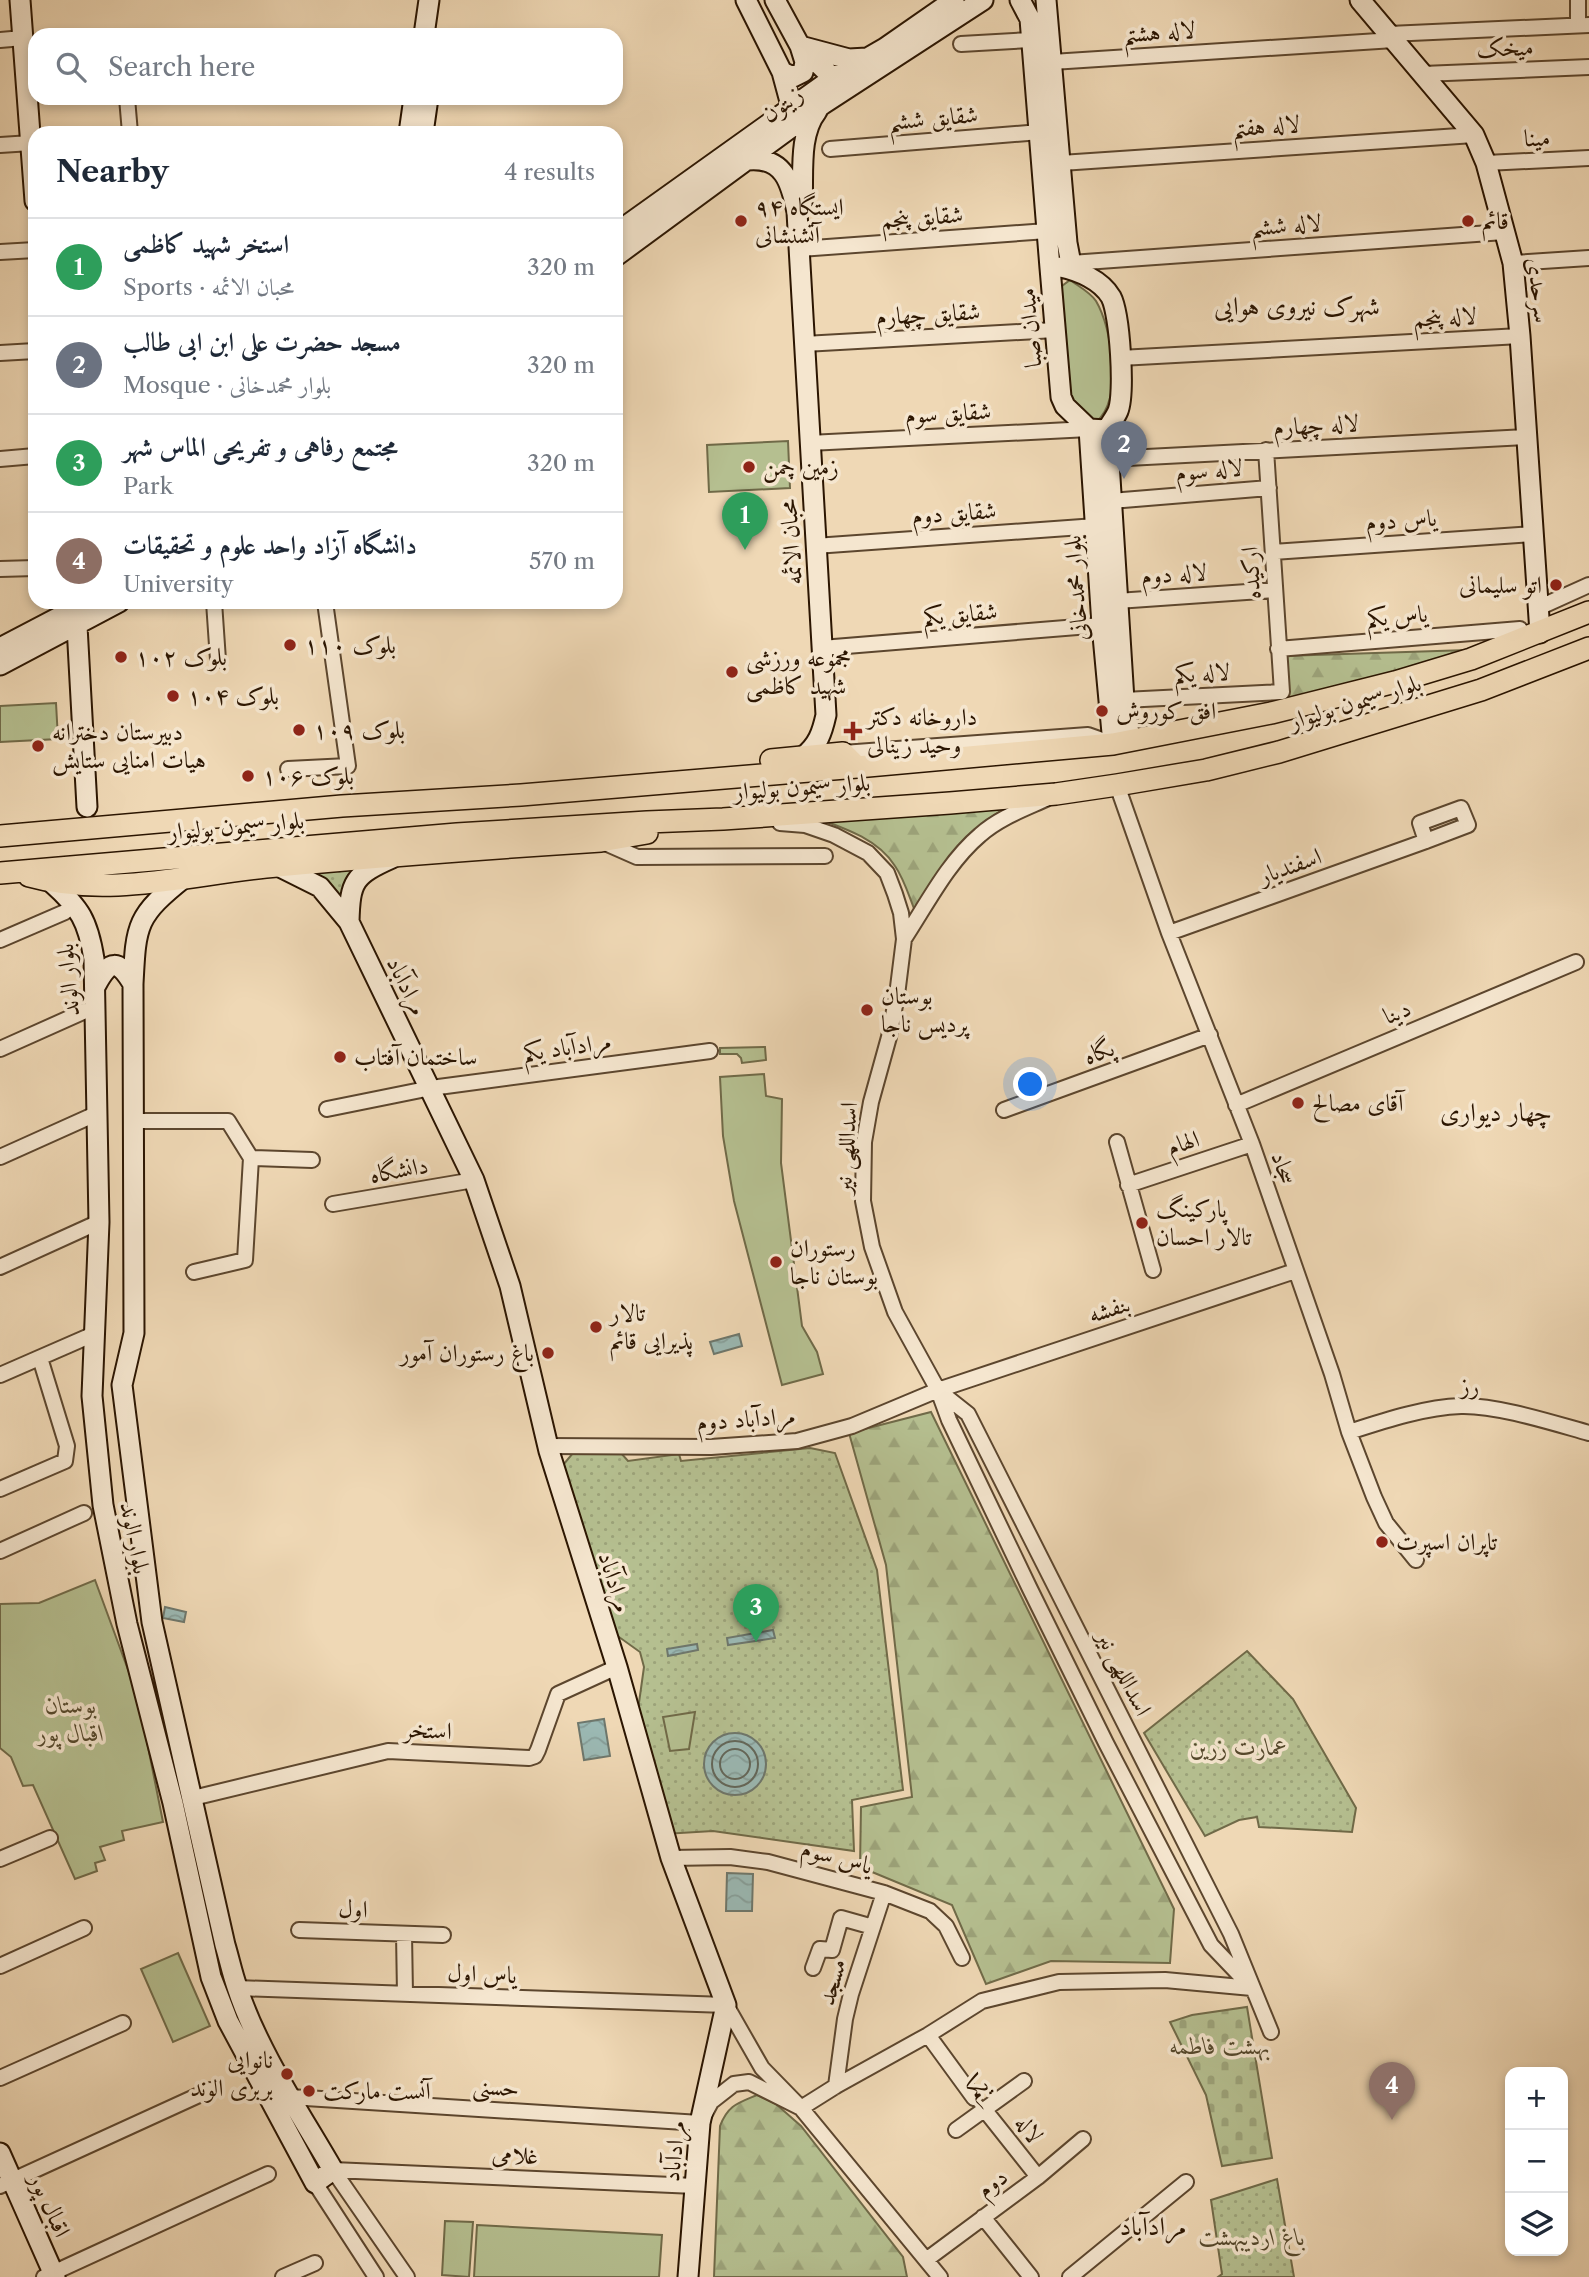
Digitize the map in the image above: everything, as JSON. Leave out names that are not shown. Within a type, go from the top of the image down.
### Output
[{"type":"main road","name":"بلوار سیمون بولیوار","points":[[0,836],[342,806],[521,795],[850,760],[1122,742],[1271,713],[1395,682],[1471,659],[1530,631],[1589,612]]},
{"type":"main road","name":"بلوار سیمون بولیوار","points":[[7,873],[457,834],[723,820],[1056,794],[1206,770],[1279,752],[1481,690],[1589,648]]},
{"type":"main road","points":[[521,795],[587,776],[803,757],[850,760]]},
{"type":"main road","points":[[7,873],[52,883],[111,886],[278,866],[601,841],[723,820]]},
{"type":"street","points":[[20,0],[28,73]]},
{"type":"street","points":[[425,28],[429,0]]},
{"type":"street","points":[[438,28],[442,0]]},
{"type":"street","points":[[746,0],[782,72],[792,109]]},
{"type":"street","points":[[775,0],[800,46],[805,62],[803,72],[793,77],[782,72]]},
{"type":"street","name":"زیتون","points":[[623,229],[747,160],[823,104],[838,85],[868,58],[954,0]]},
{"type":"street","name":"زیتون","points":[[623,249],[670,205],[792,109],[983,0]]},
{"type":"street","points":[[1020,0],[1052,62],[1071,266]]},
{"type":"street","points":[[1046,0],[1037,31],[1040,132],[1050,268]]},
{"type":"street","name":"سرحدی","points":[[1360,0],[1474,135],[1486,163],[1513,263],[1538,608],[1530,631]]},
{"type":"street","points":[[1578,0],[1584,25]]},
{"type":"street","name":"میخک","points":[[1391,37],[1584,25]]},
{"type":"street","points":[[961,44],[1037,31]]},
{"type":"street","name":"لاله هشتم","points":[[1052,62],[1391,37]]},
{"type":"street","points":[[0,40],[27,50]]},
{"type":"street","points":[[800,46],[849,59],[868,58]]},
{"type":"street","points":[[800,46],[838,85]]},
{"type":"street","name":"میخک","points":[[1423,74],[1589,68]]},
{"type":"street","points":[[799,245],[806,135],[810,121],[823,104]]},
{"type":"street","points":[[29,105],[30,126]]},
{"type":"street","points":[[128,105],[129,126]]},
{"type":"street","points":[[410,126],[413,105]]},
{"type":"street","points":[[424,126],[427,105]]},
{"type":"street","name":"شقایق ششم","points":[[830,149],[1040,132]]},
{"type":"street","name":"لاله هفتم","points":[[1060,163],[1474,135]]},
{"type":"street","points":[[0,145],[28,143]]},
{"type":"street","name":"مینا","points":[[1486,163],[1589,158]]},
{"type":"street","points":[[747,160],[772,164],[787,176],[797,212],[799,245]]},
{"type":"street","name":"شقایق پنجم","points":[[799,245],[1047,231]]},
{"type":"street","name":"لاله ششم","points":[[1071,266],[1504,232]]},
{"type":"street","name":"محبان الائمه","points":[[799,245],[826,715],[838,747],[850,760]]},
{"type":"street","points":[[0,252],[28,250]]},
{"type":"street","points":[[1513,263],[1589,258]]},
{"type":"street","name":"میدان صبا","points":[[1071,266],[1104,288],[1115,310],[1120,358],[1120,403],[1118,411],[1098,429],[1065,406],[1062,397],[1050,268],[1071,266]]},
{"type":"street","name":"شقایق چهارم","points":[[804,344],[1055,330]]},
{"type":"street","name":"لاله پنجم","points":[[1120,358],[1520,336]]},
{"type":"street","points":[[0,354],[28,352]]},
{"type":"street","name":"شقایق سوم","points":[[809,443],[1098,429]]},
{"type":"street","name":"بلوار محمدخانی","points":[[1098,429],[1108,459],[1124,700],[1122,742]]},
{"type":"street","name":"بلوار محمدخانی","points":[[1098,429],[1096,526],[1102,625],[1122,742]]},
{"type":"street","name":"لاله چهارم","points":[[1108,459],[1527,437]]},
{"type":"street","name":"ارکیده","points":[[1266,450],[1282,692]]},
{"type":"street","points":[[0,459],[28,457]]},
{"type":"street","name":"لاله سوم","points":[[1111,501],[1269,488]]},
{"type":"street","name":"شقایق دوم","points":[[815,546],[1096,526]]},
{"type":"street","name":"یاس دوم","points":[[1273,552],[1532,534]]},
{"type":"street","points":[[0,569],[28,568]]},
{"type":"street","points":[[1538,608],[1589,586]]},
{"type":"street","name":"لاله دوم","points":[[1117,601],[1275,590]]},
{"type":"street","points":[[0,648],[71,614],[91,609]]},
{"type":"street","points":[[214,609],[218,660]]},
{"type":"street","points":[[288,769],[348,766],[326,609]]},
{"type":"street","points":[[0,665],[71,614]]},
{"type":"street","points":[[71,614],[87,807]]},
{"type":"street","name":"شقایق یکم","points":[[822,648],[1102,625]]},
{"type":"street","name":"یاس یکم","points":[[1278,649],[1530,631]]},
{"type":"street","name":"لاله یکم","points":[[1124,700],[1282,692]]},
{"type":"street","name":"محبان الائمه","points":[[803,757],[820,738],[826,715]]},
{"type":"street","name":"سجاد","points":[[1117,785],[1169,933],[1252,1144],[1332,1374],[1349,1432],[1386,1523],[1416,1560]]},
{"type":"street","name":"اسداللهی نیر","points":[[904,939],[962,852],[1000,821],[1056,794]]},
{"type":"street","name":"اسداللهی نیر","points":[[723,820],[805,825],[834,835],[868,853],[887,873],[901,914],[904,939],[895,1010],[867,1123],[862,1178],[863,1201],[872,1247],[891,1302],[938,1390],[949,1420],[1106,1743],[1211,1945],[1252,1988]]},
{"type":"street","points":[[601,841],[637,857],[825,856]]},
{"type":"street","name":"اسفندیار","points":[[1169,933],[1426,841]]},
{"type":"street","points":[[349,922],[351,892],[356,880],[370,868],[398,856]]},
{"type":"street","name":"مرادآباد","points":[[278,866],[320,887],[349,922],[474,1180],[510,1286],[548,1446],[617,1667],[671,1858],[726,2005],[700,2123],[688,2277]]},
{"type":"street","name":"بلوار الوند","points":[[185,877],[159,898],[146,914],[138,929],[135,944],[134,1333],[122,1385],[152,1622],[225,1944],[237,1988],[263,2047],[333,2169]]},
{"type":"street","name":"بلوار الوند","points":[[52,883],[72,901],[86,924],[91,939],[96,985],[99,1222],[92,1396],[103,1504],[127,1624],[173,1803],[211,1977],[228,2021],[315,2183]]},
{"type":"street","points":[[0,940],[65,912]]},
{"type":"street","name":"دینا","points":[[1236,1105],[1576,961]]},
{"type":"street","points":[[96,985],[106,968],[111,965],[118,966],[126,973],[133,985]]},
{"type":"street","points":[[0,1049],[85,1011]]},
{"type":"street","name":"پگاه","points":[[1003,1110],[1210,1035]]},
{"type":"street","name":"مرادآباد یکم","points":[[327,1109],[431,1088],[709,1051]]},
{"type":"street","points":[[0,1157],[98,1113]]},
{"type":"street","points":[[133,1121],[228,1121],[251,1158],[244,1260],[194,1272]]},
{"type":"street","points":[[1117,1142],[1153,1270]]},
{"type":"street","name":"الهام","points":[[1128,1185],[1252,1144]]},
{"type":"street","points":[[251,1158],[313,1160]]},
{"type":"street","name":"دانشگاه","points":[[333,1204],[474,1180]]},
{"type":"street","points":[[0,1267],[99,1222]]},
{"type":"street","name":"بنفشه","points":[[938,1390],[1295,1271]]},
{"type":"street","points":[[0,1376],[94,1334]]},
{"type":"street","points":[[0,1489],[65,1461],[66,1446],[40,1358]]},
{"type":"street","name":"اسداللهی نیر","points":[[938,1390],[968,1414],[1231,1934],[1271,2032]]},
{"type":"street","name":"مرادآباد دوم","points":[[548,1446],[711,1447],[797,1441],[852,1426],[938,1390]]},
{"type":"street","name":"رز","points":[[1349,1432],[1402,1416],[1460,1406],[1489,1409],[1589,1433]]},
{"type":"street","points":[[0,1551],[84,1513]]},
{"type":"street","name":"استخر","points":[[193,1798],[388,1751],[529,1758],[535,1756],[538,1751],[558,1694],[617,1667]]},
{"type":"street","points":[[0,1859],[50,1838]]},
{"type":"street","name":"یاس سوم","points":[[671,1858],[730,1857],[768,1862],[884,1893],[930,1911],[946,1926],[962,1958]]},
{"type":"street","name":"مسجد","points":[[836,2085],[845,2019],[884,1893]]},
{"type":"street","points":[[813,1968],[820,1949],[832,1950],[841,1918],[873,1927]]},
{"type":"street","points":[[0,1966],[84,1928]]},
{"type":"street","name":"اول","points":[[299,1930],[443,1935]]},
{"type":"street","points":[[404,1934],[405,1994]]},
{"type":"street","points":[[203,1949],[225,1944]]},
{"type":"street","points":[[801,2108],[982,2001],[1059,1982],[1164,1980],[1252,1988]]},
{"type":"street","name":"یاس اول","points":[[237,1988],[726,2005]]},
{"type":"street","points":[[726,2005],[762,2068],[801,2108],[940,2277]]},
{"type":"street","points":[[0,2078],[123,2023]]},
{"type":"street","points":[[928,2035],[974,2098]]},
{"type":"street","name":"یکم","points":[[956,2130],[1024,2081]]},
{"type":"street","points":[[700,2123],[711,2102],[734,2084],[749,2082],[801,2108]]},
{"type":"street","points":[[6,2183],[210,2091]]},
{"type":"street","name":"حسنی","points":[[290,2097],[700,2123]]},
{"type":"street","name":"لاله","points":[[984,2109],[1038,2177]]},
{"type":"street","name":"دوم","points":[[926,2260],[1038,2177],[1083,2139]]},
{"type":"street","name":"اقبال پور","points":[[0,2153],[6,2183],[51,2276]]},
{"type":"street","points":[[376,2277],[315,2183],[333,2169],[407,2277]]},
{"type":"street","name":"غلامی","points":[[333,2169],[695,2186]]},
{"type":"street","points":[[51,2276],[268,2174]]},
{"type":"street","points":[[1070,2277],[1186,2182]]},
{"type":"street","points":[[983,2217],[1031,2277]]},
{"type":"street","points":[[283,2277],[315,2263]]},
{"type":"green space","points":[[1070,280],[1096,301],[1107,328],[1113,381],[1105,412],[1096,422],[1080,410],[1067,394],[1059,292]]},
{"type":"green space","name":"زمین چمن","points":[[788,441],[790,488],[709,492],[707,445]]},
{"type":"green space","points":[[1468,650],[1288,704],[1283,656]]},
{"type":"green space","points":[[56,703],[58,739],[0,742],[0,706]]},
{"type":"green space","points":[[1025,804],[999,812],[973,832],[941,869],[915,911],[898,871],[888,857],[860,836],[816,818]]},
{"type":"green space","points":[[366,863],[342,905],[302,871]]},
{"type":"green space","points":[[765,1047],[766,1060],[742,1063],[737,1054],[720,1054],[720,1048]]},
{"type":"green space","points":[[764,1074],[766,1096],[782,1099],[781,1163],[802,1326],[817,1352],[823,1374],[782,1385],[734,1201],[723,1136],[720,1077]]},
{"type":"green space","points":[[931,1412],[1174,1909],[1170,1963],[1051,1961],[986,1984],[952,1905],[860,1867],[861,1807],[912,1797],[886,1565],[849,1433]]},
{"type":"green space","points":[[810,1448],[835,1453],[877,1570],[903,1790],[852,1800],[854,1851],[713,1831],[664,1834],[636,1724],[644,1667],[640,1652],[612,1632],[563,1465],[573,1453],[621,1453],[628,1461],[679,1454],[681,1461]]},
{"type":"green space","name":"بوستان اقبال پور","points":[[95,1580],[138,1697],[163,1822],[122,1831],[124,1840],[100,1847],[105,1860],[95,1863],[97,1871],[75,1879],[33,1785],[23,1786],[11,1757],[0,1748],[0,1604],[39,1603]]},
{"type":"green space","name":"عمارت زرین","points":[[1247,1651],[1293,1699],[1356,1808],[1352,1832],[1259,1827],[1257,1817],[1239,1820],[1205,1836],[1144,1733]]},
{"type":"green space","points":[[695,1712],[689,1749],[670,1751],[663,1717]]},
{"type":"green space","points":[[178,1953],[210,2026],[173,2042],[141,1969]]},
{"type":"green space","name":"بهشت فاطمه","points":[[1247,2007],[1272,2158],[1222,2166],[1206,2095],[1170,2022],[1192,2015]]},
{"type":"green space","points":[[757,2095],[776,2104],[801,2126],[903,2257],[907,2277],[714,2277],[720,2126],[730,2109]]},
{"type":"green space","name":"باغ اردیبهشت","points":[[1277,2179],[1294,2277],[1218,2277],[1222,2274],[1211,2200]]},
{"type":"green space","points":[[445,2221],[473,2222],[469,2277],[442,2275]]},
{"type":"green space","points":[[477,2225],[662,2235],[659,2277],[474,2277]]},
{"type":"water","points":[[739,1334],[742,1346],[714,1354],[710,1342]]},
{"type":"water","points":[[165,1607],[186,1612],[184,1622],[163,1618]]},
{"type":"water","points":[[773,1630],[775,1638],[728,1645],[727,1638]]},
{"type":"water","points":[[697,1644],[698,1650],[668,1656],[667,1649]]},
{"type":"water","points":[[604,1719],[610,1756],[584,1760],[578,1723]]},
{"type":"water","points":[[735,1733],[757,1742],[766,1764],[757,1786],[735,1795],[713,1786],[704,1764],[713,1742]]},
{"type":"water","points":[[727,1873],[753,1874],[752,1911],[726,1911]]},
{"type":"place","name":"ایستگاه ۹۴ آتشنشانی","points":[[741,221]]},
{"type":"place","name":"قائم","points":[[1468,221]]},
{"type":"place","name":"زمین چمن","points":[[749,467]]},
{"type":"place","name":"مسجد حضرت علی ابن ابی طالب","points":[[1124,479]]},
{"type":"place","name":"استخر شهید کاظمی","points":[[745,550]]},
{"type":"place","name":"اتو سلیمانی","points":[[1556,585]]},
{"type":"place","name":"بلوک ۱۱۰","points":[[290,645]]},
{"type":"place","name":"بلوک ۱۰۲","points":[[121,657]]},
{"type":"place","name":"مجموعه ورزشی شهید کاظمی","points":[[732,672]]},
{"type":"place","name":"بلوک ۱۰۴","points":[[173,696]]},
{"type":"place","name":"افق کوروش","points":[[1102,711]]},
{"type":"place","name":"بلوک ۱۰۹","points":[[299,730]]},
{"type":"place","name":"داروخانه دکتر وحید زینالی","points":[[853,731]]},
{"type":"place","name":"دبیرستان دخترانه هیات امنایی ستایش","points":[[38,746]]},
{"type":"place","name":"بلوک ۱۰۶","points":[[248,776]]},
{"type":"place","name":"بوستان پردیس ناجا","points":[[867,1010]]},
{"type":"place","name":"ساختمان آفتاب","points":[[340,1057]]},
{"type":"place","name":"آقای مصالح","points":[[1298,1103]]},
{"type":"place","name":"پارکینگ تالار احسان","points":[[1142,1223]]},
{"type":"place","name":"رستوران بوستان ناجا","points":[[776,1262]]},
{"type":"place","name":"تالار پذیرایی قائم","points":[[596,1327]]},
{"type":"place","name":"باغ رستوران آمور","points":[[548,1353]]},
{"type":"place","name":"تاپران اسپرت","points":[[1382,1542]]},
{"type":"place","name":"مجتمع رفاهی و تفریحی الماس شهر","points":[[756,1642]]},
{"type":"place","name":"نانوایی بربری الوند","points":[[287,2074]]},
{"type":"place","name":"آنست مارکت","points":[[309,2091]]},
{"type":"place","name":"دانشگاه آزاد واحد علوم و تحقیقات","points":[[1392,2120]]},
{"type":"district","name":"شهرک نیروی هوایی","points":[[1297,306]]},
{"type":"district","name":"چهار دیواری","points":[[1496,1112]]},
{"type":"district","name":"مرادآباد","points":[[1153,2226]]}]
